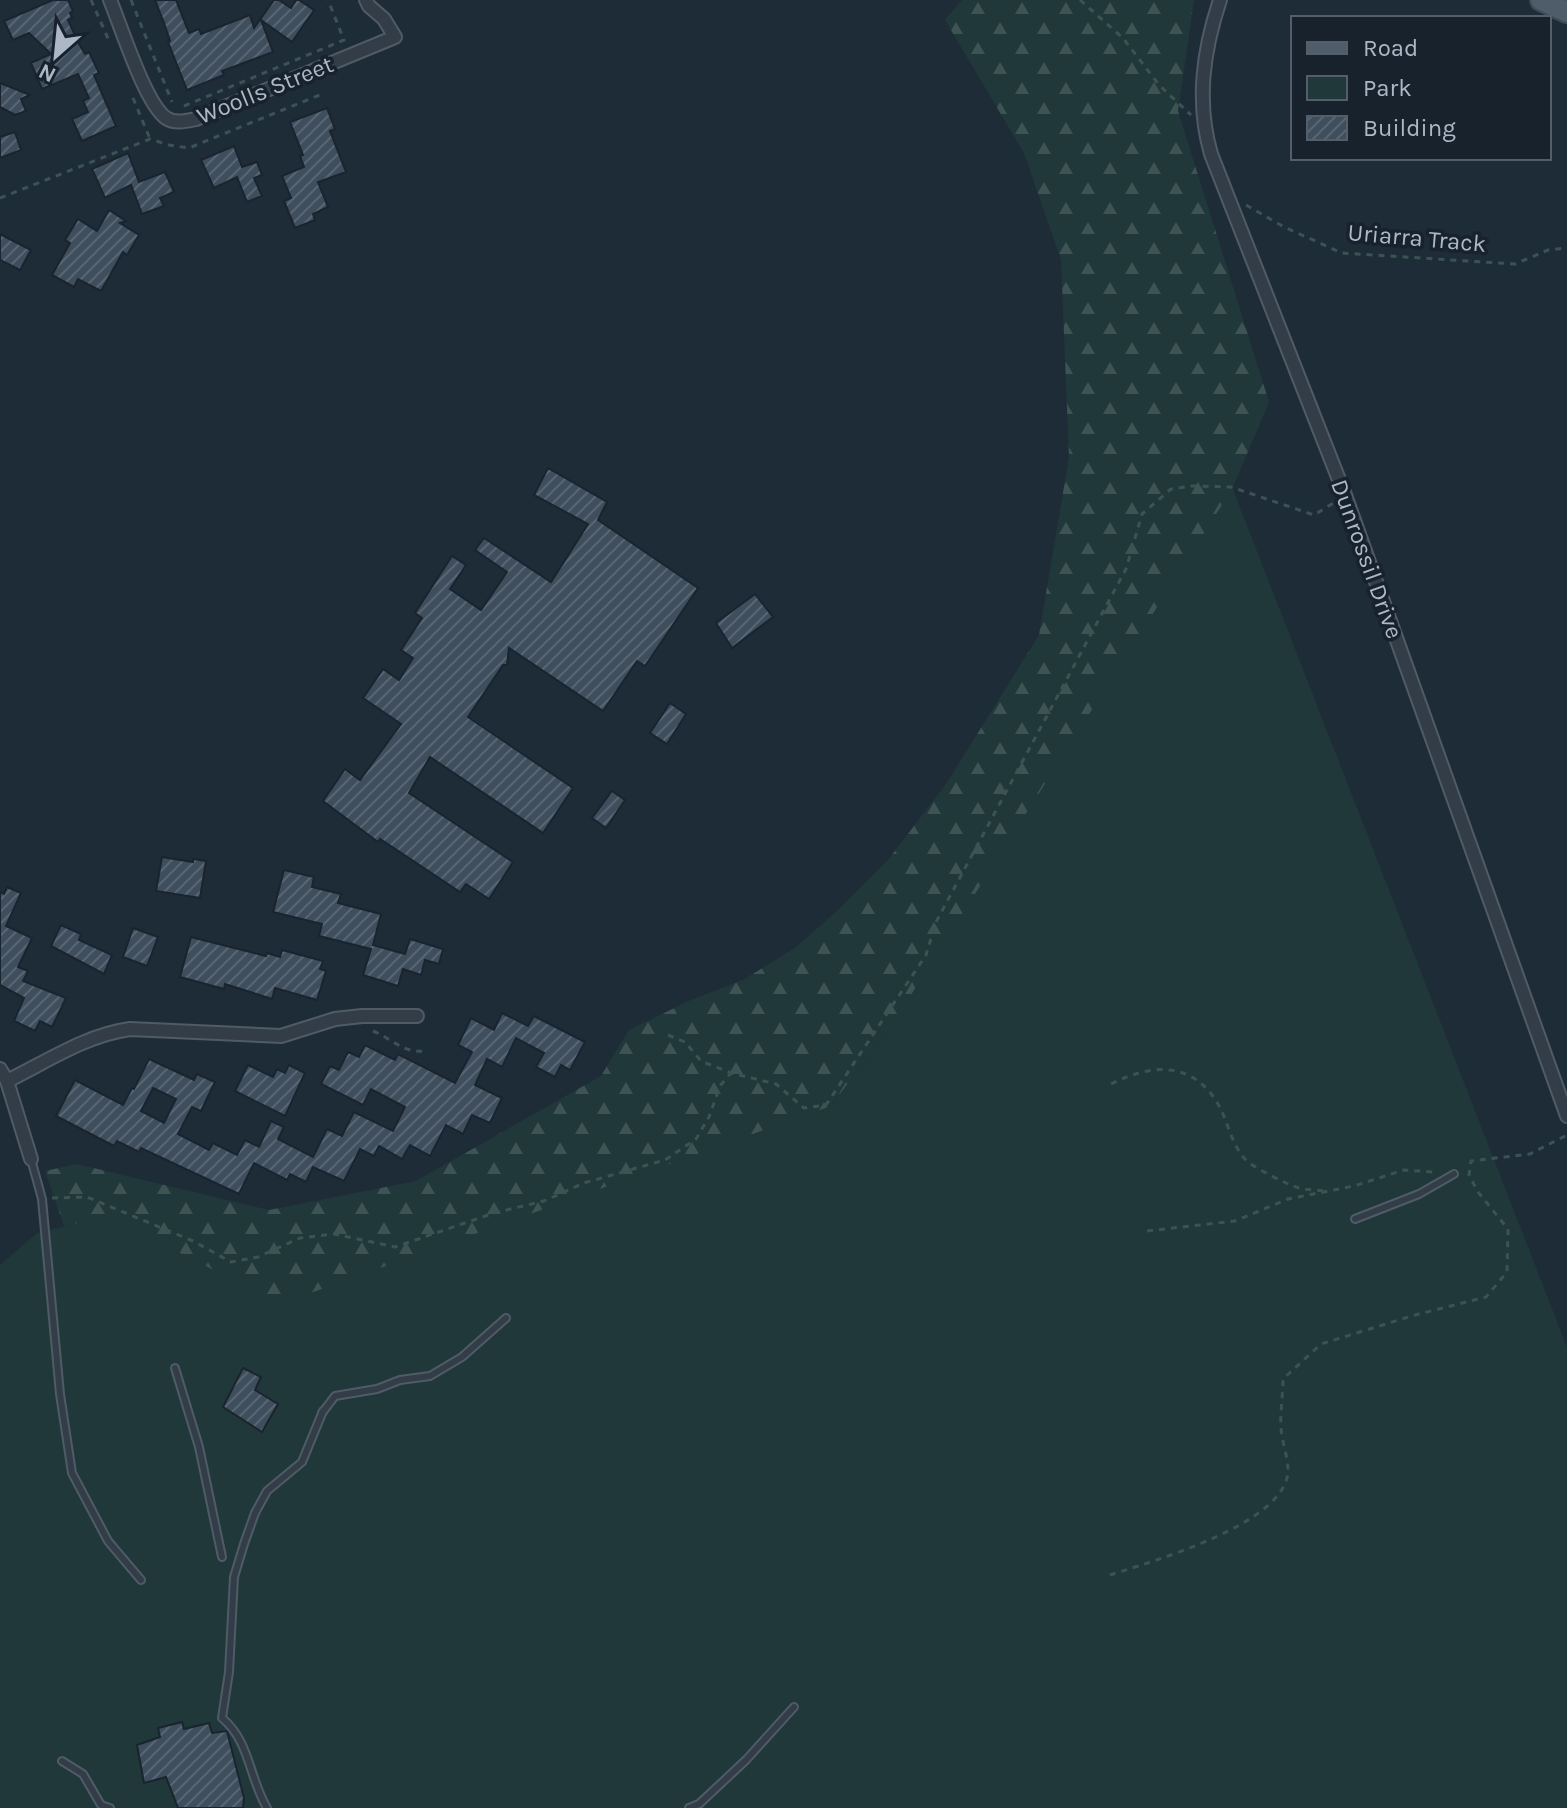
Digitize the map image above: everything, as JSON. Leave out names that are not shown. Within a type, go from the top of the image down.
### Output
[{"type":"main road","points":[[1541,0],[1567,12]]},
{"type":"street","name":"Woolls Street","points":[[110,0],[152,102],[167,118],[180,122],[196,119],[395,37],[384,19],[366,0]]},
{"type":"street","name":"Dunrossil Drive","points":[[1220,0],[1204,69],[1204,128],[1226,193],[1345,495],[1567,1116]]},
{"type":"street","points":[[31,1159],[3,1075],[98,1036],[130,1029],[281,1036],[335,1019],[417,1016]]},
{"type":"lane","points":[[31,1159],[42,1199],[60,1394],[72,1473],[108,1541],[141,1580]]},
{"type":"lane","points":[[1355,1219],[1419,1194],[1454,1174]]},
{"type":"lane","points":[[267,1808],[246,1749],[233,1727],[222,1718],[229,1672],[234,1577],[255,1513],[267,1491],[302,1462],[323,1412],[335,1396],[430,1376],[462,1357],[506,1318]]},
{"type":"lane","points":[[175,1368],[199,1447],[222,1557]]},
{"type":"lane","points":[[689,1808],[699,1804],[746,1760],[794,1707]]},
{"type":"lane","points":[[62,1761],[83,1774],[101,1805],[110,1808]]},
{"type":"path","points":[[131,0],[175,110],[344,40],[328,0]]},
{"type":"path","points":[[1080,0],[1123,38],[1159,85],[1204,128]]},
{"type":"path","points":[[0,198],[150,139],[189,148],[322,94]]},
{"type":"path","name":"Uriarra Track","points":[[1226,193],[1284,227],[1342,253],[1515,264],[1548,250],[1567,248]]},
{"type":"path","points":[[668,1035],[685,1042],[701,1061],[731,1073],[776,1084],[804,1108],[826,1105],[926,955],[936,922],[1126,569],[1142,514],[1171,489],[1192,486],[1231,487],[1314,515],[1345,495]]},
{"type":"path","points":[[1111,1084],[1134,1072],[1159,1069],[1185,1072],[1204,1087],[1218,1104],[1246,1160],[1299,1188],[1328,1191]]},
{"type":"path","points":[[42,1199],[87,1197],[193,1241],[231,1262],[258,1257],[300,1238],[334,1234],[395,1247],[494,1213],[544,1201],[584,1183],[665,1160],[696,1139],[709,1117],[720,1086],[731,1073]]},
{"type":"path","points":[[1110,1575],[1229,1531],[1276,1500],[1288,1473],[1281,1428],[1283,1379],[1321,1344],[1486,1297],[1507,1272],[1508,1229],[1478,1192],[1469,1175],[1471,1161],[1530,1154],[1567,1135]]},
{"type":"path","points":[[1147,1231],[1235,1221],[1288,1199],[1404,1170],[1454,1174]]},
{"type":"green space","points":[[962,0],[1194,0],[1178,111],[1269,402],[1232,489],[895,1020],[831,1106],[280,1304],[110,1217],[64,1226],[45,1171],[77,1164],[269,1210],[416,1181],[601,1076],[629,1030],[691,1000],[743,980],[795,948],[888,860],[946,784],[1039,635],[1069,457],[1061,260],[1024,153],[945,20]]},
{"type":"green space","points":[[1232,487],[1567,1347],[1567,1808],[0,1808],[0,1265],[37,1233],[109,1216],[280,1303],[832,1105],[891,1025]]},
{"type":"building","points":[[53,0],[68,0],[73,11],[70,13],[72,18],[68,20],[85,54],[89,52],[99,73],[94,75],[116,126],[82,141],[72,119],[88,112],[83,101],[89,98],[78,74],[42,89],[31,63],[51,54],[29,33],[13,40],[4,21]]},
{"type":"building","points":[[155,0],[176,0],[189,33],[199,29],[201,34],[250,15],[254,28],[274,0],[291,8],[299,0],[314,10],[292,42],[261,20],[273,52],[222,71],[224,75],[187,90]]},
{"type":"building","points":[[0,83],[30,95],[21,99],[26,111],[15,115],[0,107]]},
{"type":"building","points":[[327,108],[335,129],[330,131],[346,172],[318,182],[328,207],[313,214],[315,220],[295,228],[284,201],[291,198],[282,176],[304,167],[300,156],[303,155],[290,122]]},
{"type":"building","points":[[15,132],[21,150],[0,158],[0,137]]},
{"type":"building","points":[[234,146],[242,167],[257,162],[262,175],[254,178],[262,196],[247,202],[237,177],[214,188],[201,160]]},
{"type":"building","points":[[128,153],[139,182],[165,172],[174,192],[160,198],[164,206],[142,214],[131,185],[105,198],[92,169]]},
{"type":"building","points":[[109,210],[126,221],[120,223],[139,235],[127,255],[123,252],[101,291],[78,279],[74,287],[52,275],[70,243],[65,240],[78,219],[97,231]]},
{"type":"building","points":[[0,234],[31,250],[20,270],[0,260]]},
{"type":"building","points":[[548,468],[607,502],[598,520],[698,588],[645,666],[637,661],[603,711],[509,648],[507,665],[503,665],[468,717],[573,788],[543,833],[430,757],[409,793],[513,862],[489,899],[466,884],[460,892],[380,839],[378,842],[323,801],[345,769],[360,780],[401,724],[363,698],[383,669],[399,680],[413,658],[401,650],[422,618],[415,613],[452,556],[466,565],[450,589],[481,610],[507,572],[475,550],[484,538],[551,582],[588,524],[534,495]]},
{"type":"building","points":[[755,594],[773,617],[732,648],[716,623]]},
{"type":"building","points":[[670,703],[686,714],[667,744],[650,733]]},
{"type":"building","points":[[612,791],[625,800],[606,828],[592,818]]},
{"type":"building","points":[[162,857],[206,861],[200,898],[156,891]]},
{"type":"building","points":[[284,870],[314,877],[312,887],[341,894],[338,903],[381,914],[373,945],[405,954],[410,939],[443,949],[439,964],[425,960],[421,975],[403,969],[398,986],[363,975],[371,949],[319,936],[322,924],[273,912]]},
{"type":"building","points":[[7,887],[21,893],[6,926],[32,938],[18,967],[28,971],[23,981],[66,998],[52,1027],[40,1021],[35,1031],[14,1021],[24,998],[0,985],[0,892],[4,894]]},
{"type":"building","points":[[61,925],[81,934],[79,940],[112,955],[104,974],[51,946]]},
{"type":"building","points":[[133,928],[158,937],[147,966],[123,957]]},
{"type":"building","points":[[191,937],[266,956],[267,953],[280,957],[282,950],[323,961],[320,969],[326,971],[317,1000],[275,988],[272,999],[225,984],[224,989],[180,977]]},
{"type":"building","points":[[502,1013],[528,1026],[534,1016],[585,1042],[570,1070],[561,1065],[555,1077],[536,1067],[544,1053],[516,1038],[502,1067],[487,1059],[475,1085],[502,1098],[490,1123],[472,1115],[463,1134],[446,1125],[430,1156],[410,1145],[402,1159],[379,1146],[374,1156],[360,1149],[344,1181],[313,1167],[306,1182],[290,1174],[287,1180],[254,1163],[239,1194],[141,1148],[139,1152],[117,1141],[114,1146],[56,1116],[75,1080],[123,1105],[149,1059],[194,1080],[197,1074],[215,1082],[201,1111],[192,1107],[178,1134],[209,1150],[213,1143],[237,1155],[245,1140],[259,1147],[271,1121],[284,1127],[278,1139],[313,1157],[327,1129],[342,1136],[354,1112],[393,1131],[405,1107],[371,1089],[363,1105],[321,1084],[330,1066],[339,1070],[348,1052],[359,1057],[365,1045],[395,1060],[398,1054],[455,1083],[472,1052],[458,1045],[471,1018],[494,1030]],"holes":[[[153,1088],[176,1099],[164,1123],[141,1111]]]},
{"type":"building","points":[[248,1065],[273,1077],[277,1069],[285,1073],[289,1065],[305,1073],[285,1116],[235,1091]]},
{"type":"building","points":[[243,1368],[261,1377],[255,1390],[278,1404],[262,1432],[223,1407]]},
{"type":"building","points":[[182,1722],[184,1729],[209,1723],[212,1733],[227,1731],[244,1798],[243,1808],[178,1808],[166,1777],[144,1783],[137,1745],[160,1737],[158,1728]]}]
